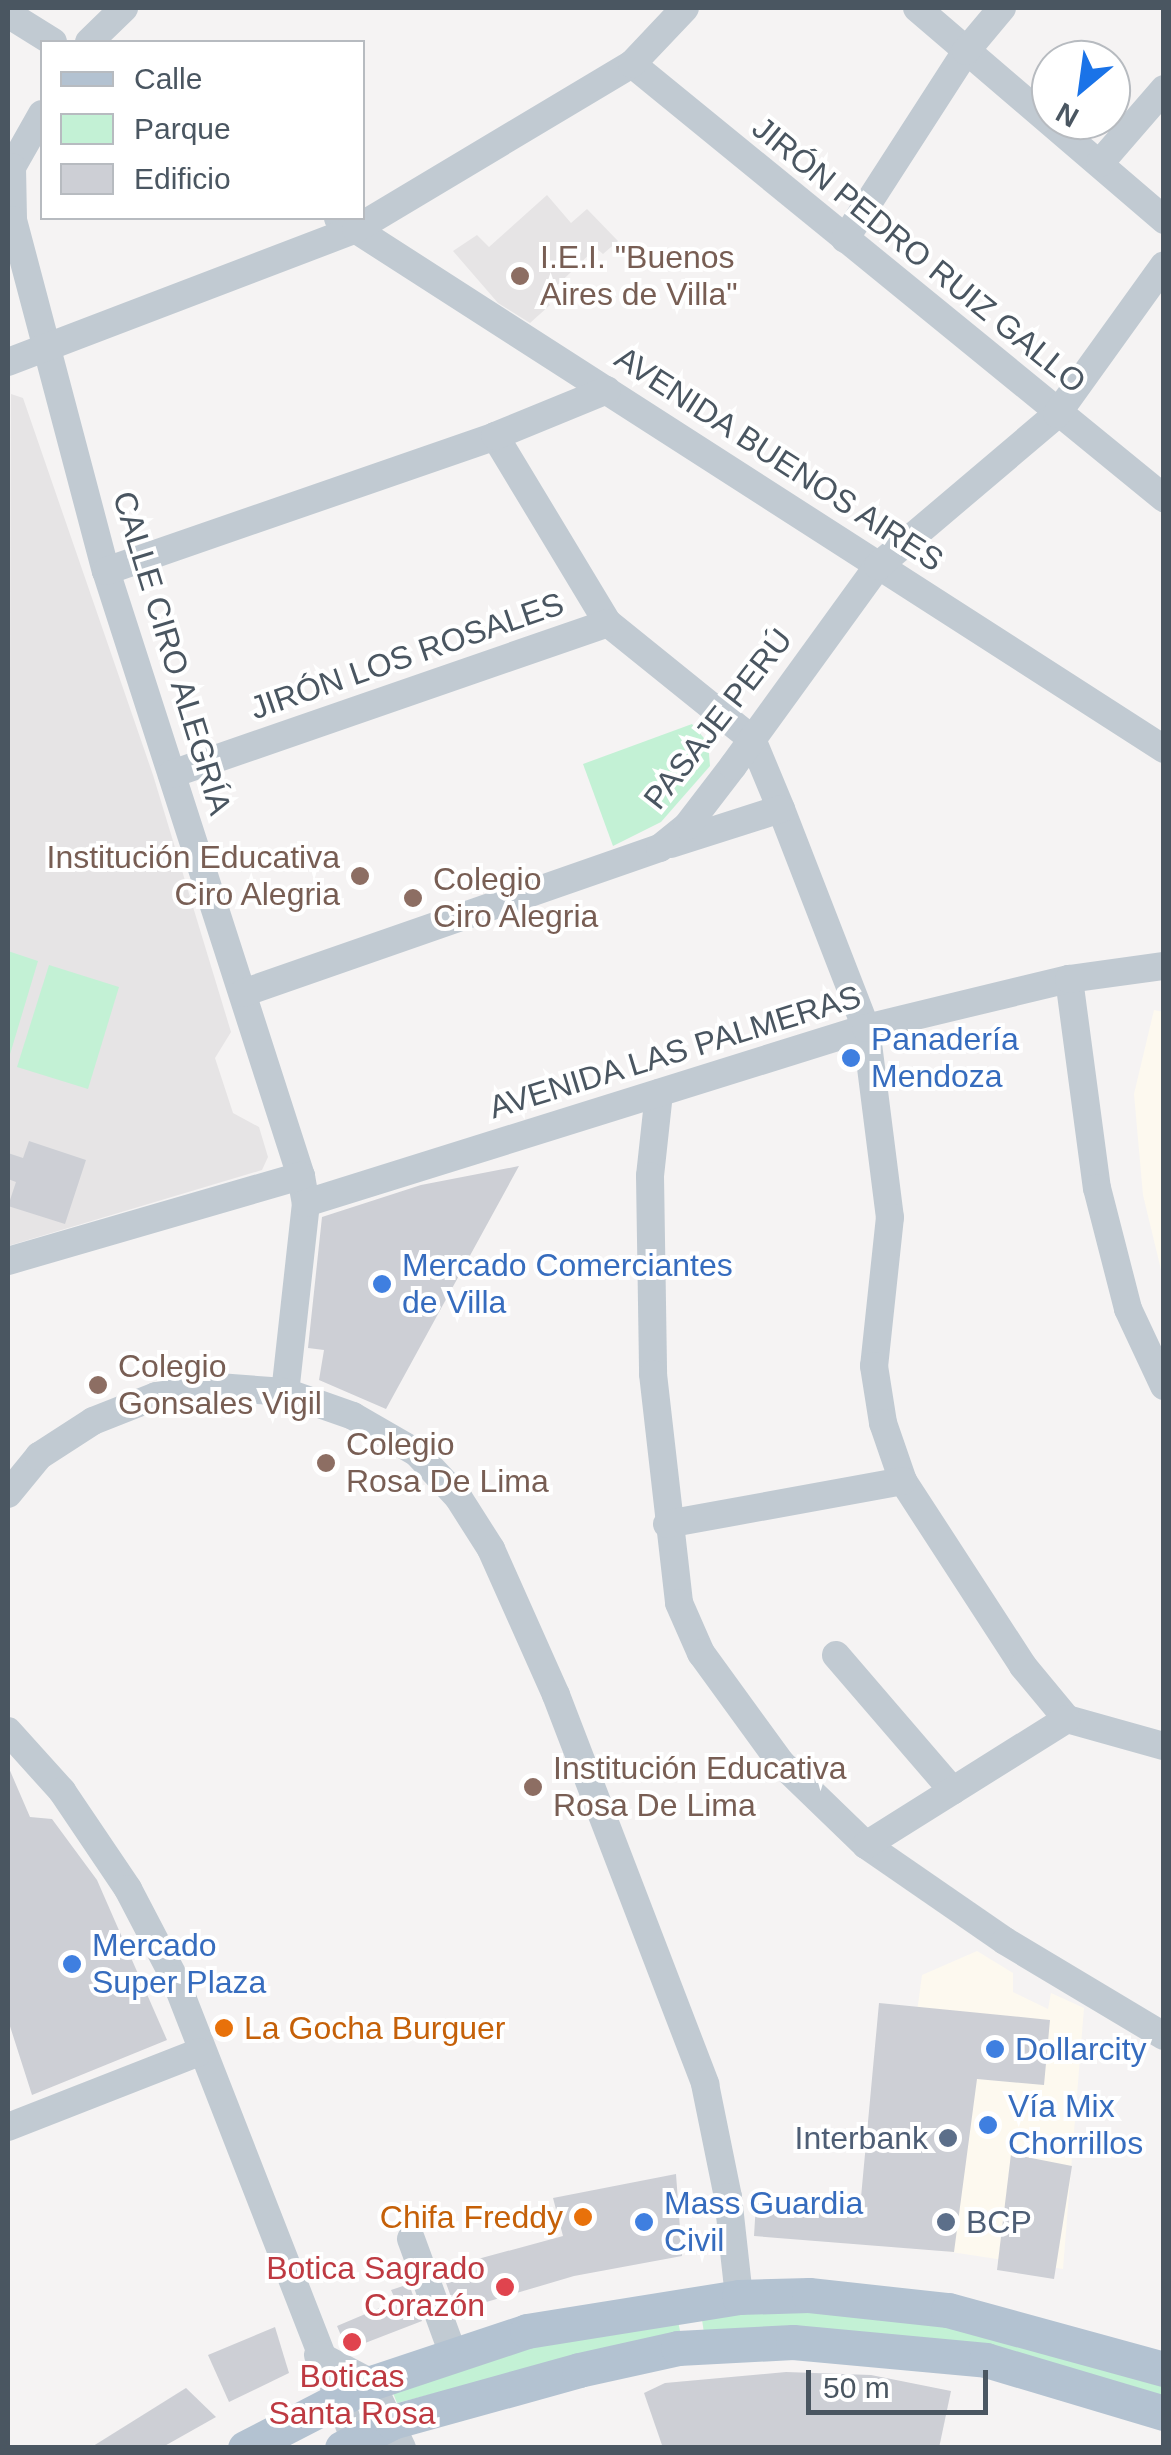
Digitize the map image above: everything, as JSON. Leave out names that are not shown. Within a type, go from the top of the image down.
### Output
[{"type":"main road","points":[[245,2448],[371,2383],[453,2354],[544,2327],[739,2297],[809,2295],[948,2310],[1164,2368]]},
{"type":"main road","points":[[352,2445],[397,2435],[678,2348],[793,2342],[986,2360],[1164,2413]]},
{"type":"street","points":[[91,40],[124,8]]},
{"type":"street","points":[[365,213],[632,64],[685,8]]},
{"type":"street","points":[[916,8],[1164,220]]},
{"type":"street","points":[[845,239],[966,51],[1002,8]]},
{"type":"street","points":[[8,14],[51,40]]},
{"type":"street","name":"JIRÓN PEDRO RUIZ GALLO","points":[[632,64],[1164,498]]},
{"type":"street","points":[[1100,163],[1164,89]]},
{"type":"street","name":"CALLE CIRO ALEGRÍA","points":[[40,117],[10,168],[13,220],[106,571],[303,1190],[285,1392]]},
{"type":"street","points":[[8,362],[347,223]]},
{"type":"street","name":"AVENIDA BUENOS AIRES","points":[[347,223],[1164,750]]},
{"type":"street","name":"PASAJE PERÚ","points":[[242,993],[660,848],[687,826],[878,566],[1057,414],[1164,265]]},
{"type":"street","points":[[106,571],[495,436],[607,390]]},
{"type":"street","points":[[495,436],[608,623],[752,739],[781,809],[866,1028],[890,1217],[874,1366],[883,1423],[904,1481],[1023,1666],[1067,1719],[1164,1746]]},
{"type":"street","name":"JIRÓN LOS ROSALES","points":[[172,774],[608,623]]},
{"type":"street","points":[[660,848],[781,809]]},
{"type":"street","name":"AVENIDA LAS PALMERAS","points":[[8,1261],[303,1190],[659,1094],[866,1028],[1069,980],[1164,966]]},
{"type":"street","points":[[1069,980],[1097,1188],[1128,1309],[1164,1386]]},
{"type":"street","points":[[659,1094],[650,1176],[653,1374],[666,1524],[680,1603],[721,1685],[781,1763],[866,1845],[1005,1941],[1164,2036]]},
{"type":"street","points":[[8,1494],[40,1456],[92,1420],[156,1396],[218,1387],[285,1392],[353,1416],[417,1453],[458,1497],[491,1549],[556,1695],[705,2084],[728,2197],[739,2297]]},
{"type":"street","points":[[666,1524],[904,1481]]},
{"type":"street","points":[[836,1655],[953,1791]]},
{"type":"street","points":[[866,1845],[1067,1719]]},
{"type":"street","points":[[8,1731],[62,1791],[128,1890],[175,1979],[198,2052],[352,2445]]},
{"type":"street","points":[[8,2127],[198,2052]]},
{"type":"street","points":[[410,2239],[453,2354]]},
{"type":"street","points":[[318,2355],[371,2383],[397,2435]]},
{"type":"shaded area","name":"I.E.I. \"Buenos Aires de Villa\"","points":[[547,195],[571,223],[587,209],[618,241],[603,254],[596,248],[544,298],[550,305],[530,323],[498,303],[453,251],[477,235],[489,247]]},
{"type":"shaded area","points":[[11,394],[23,398],[153,775],[231,1032],[215,1058],[233,1113],[259,1127],[268,1157],[262,1170],[8,1246]]},
{"type":"shaded area","points":[[1154,1010],[1164,1012],[1163,1278],[1143,1195],[1134,1094]]},
{"type":"shaded area","name":"Vía Mix Chorrillos","points":[[977,1951],[1013,1973],[1013,1992],[1048,2009],[1051,1993],[1084,2008],[1063,2269],[886,2242],[922,1975]]},
{"type":"green space","points":[[692,724],[708,743],[710,766],[661,822],[613,846],[583,764]]},
{"type":"green space","points":[[8,951],[38,961],[8,1061]]},
{"type":"green space","points":[[49,965],[119,987],[88,1089],[17,1067]]},
{"type":"green space","points":[[806,2312],[908,2318],[1004,2335],[1163,2384],[1163,2402],[704,2333],[701,2313]]},
{"type":"green space","points":[[677,2316],[680,2331],[397,2403],[391,2388],[532,2346]]},
{"type":"building","points":[[29,1141],[86,1160],[65,1224],[8,1206],[16,1182],[8,1179],[8,1153],[23,1158]]},
{"type":"building","name":"Mercado Comerciantes de Villa","points":[[519,1166],[386,1409],[319,1380],[324,1350],[308,1348],[322,1217],[421,1185]]},
{"type":"building","name":"Mercado Super Plaza","points":[[8,1766],[30,1817],[52,1819],[97,1880],[167,2040],[32,2095],[8,2020]]},
{"type":"building","points":[[879,2003],[1050,2020],[1044,2085],[977,2079],[954,2252],[754,2236],[756,2203],[860,2208]]},
{"type":"building","points":[[1011,2154],[1072,2166],[1054,2279],[997,2270]]},
{"type":"building","points":[[676,2174],[682,2256],[574,2276],[456,2311],[441,2269],[563,2236],[553,2198]]},
{"type":"building","points":[[409,2284],[422,2321],[347,2350],[337,2326],[396,2301],[391,2290]]},
{"type":"building","points":[[275,2327],[289,2373],[229,2402],[208,2355]]},
{"type":"building","points":[[786,2372],[871,2375],[951,2391],[939,2448],[663,2448],[644,2393],[665,2383]]},
{"type":"building","points":[[186,2388],[216,2417],[161,2448],[90,2448]]},
{"type":"place","name":"I.E.I. \"Buenos Aires de Villa\"","points":[[520,276]]},
{"type":"place","name":"Institución Educativa Ciro Alegria","points":[[360,876]]},
{"type":"place","name":"Colegio Ciro Alegria","points":[[413,898]]},
{"type":"place","name":"Panadería Mendoza","points":[[851,1058]]},
{"type":"place","name":"Mercado Comerciantes de Villa","points":[[382,1284]]},
{"type":"place","name":"Colegio Gonsales Vigil","points":[[98,1385]]},
{"type":"place","name":"Colegio Rosa De Lima","points":[[326,1463]]},
{"type":"place","name":"Institución Educativa Rosa De Lima","points":[[533,1787]]},
{"type":"place","name":"Mercado Super Plaza","points":[[72,1964]]},
{"type":"place","name":"La Gocha Burguer","points":[[224,2028]]},
{"type":"place","name":"Dollarcity","points":[[995,2049]]},
{"type":"place","name":"Vía Mix Chorrillos","points":[[988,2125]]},
{"type":"place","name":"Interbank","points":[[948,2138]]},
{"type":"place","name":"Chifa Freddy","points":[[583,2217]]},
{"type":"place","name":"Mass Guardia Civil","points":[[644,2222]]},
{"type":"place","name":"BCP","points":[[946,2222]]},
{"type":"place","name":"Botica Sagrado Corazón","points":[[505,2287]]},
{"type":"place","name":"Boticas Santa Rosa","points":[[352,2342]]}]
